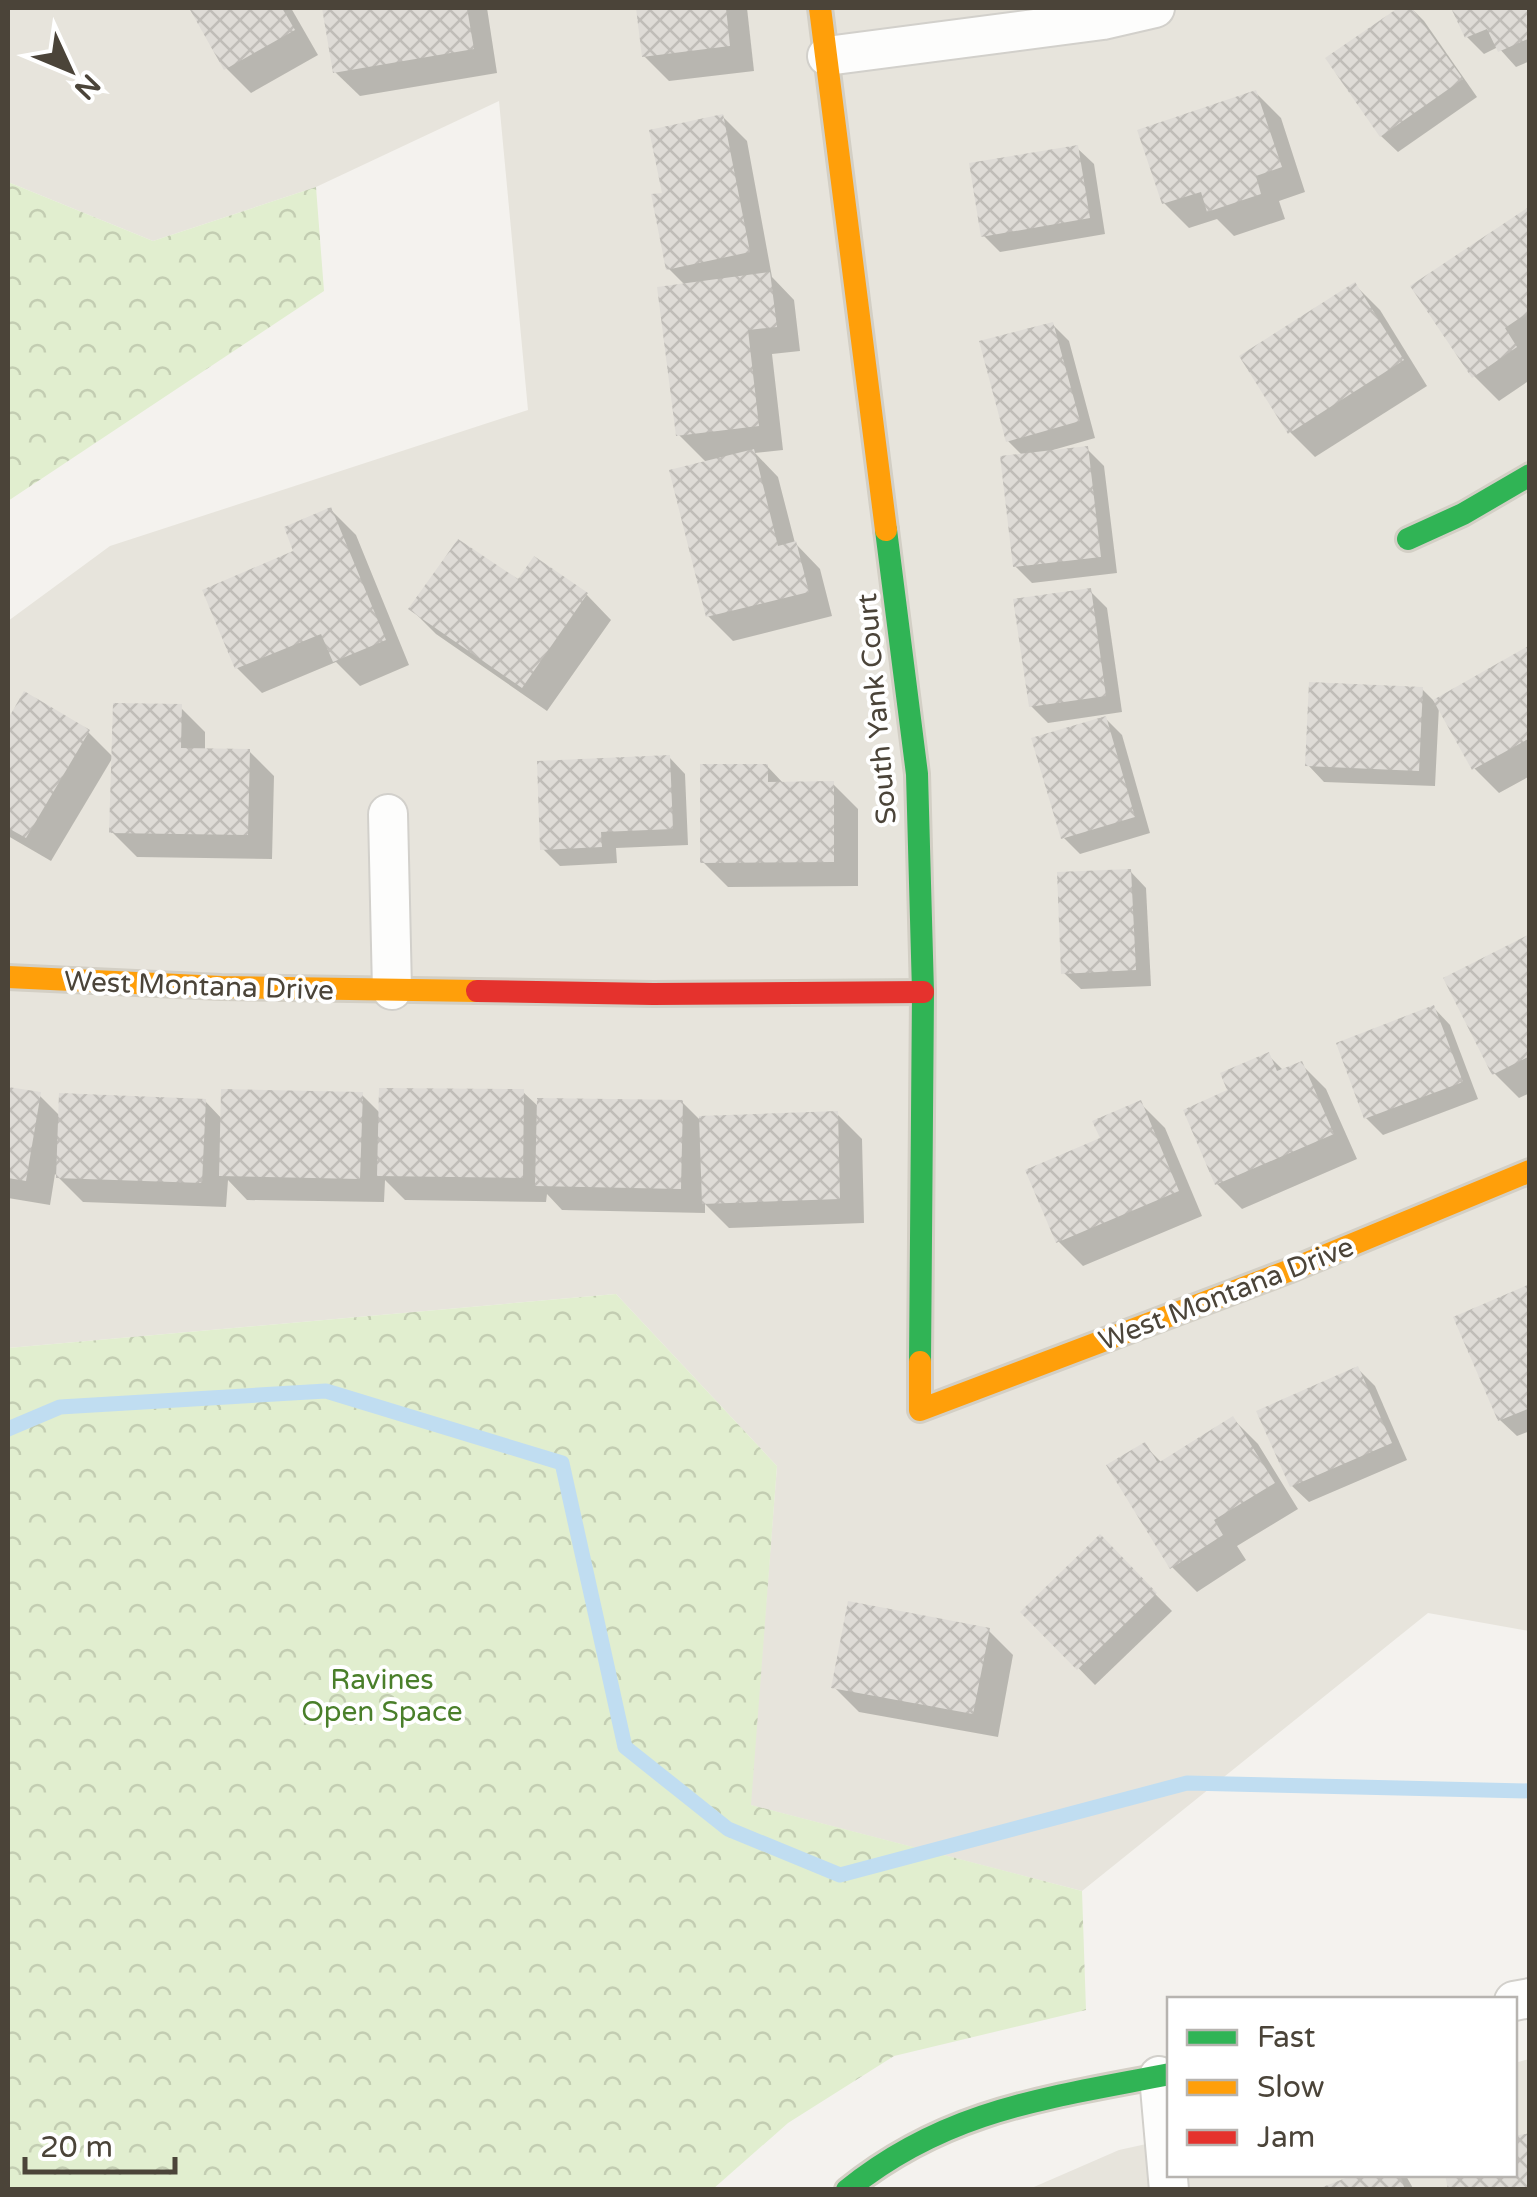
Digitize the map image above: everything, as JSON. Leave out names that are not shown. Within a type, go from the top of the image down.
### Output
[{"type":"street","name":"South Yank Court","points":[[820,8],[917,774],[923,992],[920,1410]]},
{"type":"street","points":[[827,56],[1103,20],[1156,8]]},
{"type":"street","points":[[1408,538],[1463,514],[1530,475]]},
{"type":"street","points":[[388,814],[392,990]]},
{"type":"street","name":"West Montana Drive","points":[[8,977],[392,990],[654,994],[923,992]]},
{"type":"street","name":"West Montana Drive","points":[[920,1410],[1288,1271],[1530,1171]]},
{"type":"street","points":[[847,2190],[891,2156],[973,2118],[1164,2075],[1167,2144]]},
{"type":"shaded area","points":[[8,8],[1529,8],[1529,1631],[1428,1613],[1082,1891],[750,1805],[777,1466],[616,1294],[8,1348],[8,621],[110,546],[528,410],[499,101],[316,187],[153,241],[8,182]]},
{"type":"shaded area","points":[[1529,2059],[1529,2189],[1027,2190],[1119,2150],[1167,2139],[1167,2177],[1517,2177],[1517,2062]]},
{"type":"green space","points":[[8,182],[153,241],[316,187],[324,291],[8,501]]},
{"type":"green space","name":"Ravines Open Space","points":[[616,1294],[777,1466],[751,1805],[1082,1891],[1086,2010],[894,2056],[788,2123],[713,2189],[8,2189],[8,1348]]},
{"type":"building","points":[[189,8],[282,8],[295,30],[224,70]]},
{"type":"building","points":[[322,8],[467,8],[474,49],[333,73]]},
{"type":"building","points":[[636,8],[726,8],[730,46],[642,57]]},
{"type":"building","points":[[1398,8],[1412,8],[1463,79],[1380,137],[1325,58]]},
{"type":"building","points":[[1451,8],[1530,8],[1530,38],[1498,52],[1487,29],[1465,38]]},
{"type":"building","points":[[1256,90],[1282,167],[1256,176],[1261,194],[1207,212],[1201,192],[1162,204],[1137,130]]},
{"type":"building","points":[[723,114],[750,252],[666,270],[651,194],[662,193],[649,130]]},
{"type":"building","points":[[1078,145],[1090,218],[981,237],[969,163]]},
{"type":"building","points":[[1530,206],[1530,311],[1505,328],[1517,347],[1472,378],[1410,286]]},
{"type":"building","points":[[770,272],[777,327],[748,330],[759,426],[676,436],[657,287]]},
{"type":"building","points":[[1355,282],[1404,360],[1288,434],[1239,356]]},
{"type":"building","points":[[1053,322],[1080,421],[1006,442],[979,341]]},
{"type":"building","points":[[1088,446],[1101,557],[1013,567],[1000,456]]},
{"type":"building","points":[[754,449],[778,546],[796,541],[809,592],[706,617],[669,470]]},
{"type":"building","points":[[331,507],[386,640],[333,662],[321,634],[235,669],[202,590],[293,551],[284,527]]},
{"type":"building","points":[[458,539],[518,579],[534,556],[588,593],[522,688],[408,609]]},
{"type":"building","points":[[1091,588],[1106,696],[1029,707],[1013,599]]},
{"type":"building","points":[[1530,645],[1530,738],[1472,770],[1433,700]]},
{"type":"building","points":[[1309,682],[1423,687],[1419,771],[1305,766]]},
{"type":"building","points":[[24,691],[90,730],[26,838],[8,828],[8,719]]},
{"type":"building","points":[[113,703],[182,704],[181,748],[250,749],[248,835],[109,833]]},
{"type":"building","points":[[1106,716],[1135,817],[1061,839],[1031,738]]},
{"type":"building","points":[[670,755],[673,829],[601,832],[602,847],[540,850],[537,761]]},
{"type":"building","points":[[700,764],[768,764],[768,782],[834,781],[834,862],[700,863]]},
{"type":"building","points":[[1131,869],[1136,970],[1061,974],[1057,872]]},
{"type":"building","points":[[1530,934],[1530,1056],[1492,1075],[1443,978]]},
{"type":"building","points":[[1434,1005],[1463,1082],[1364,1119],[1336,1043]]},
{"type":"building","points":[[1269,1052],[1277,1071],[1302,1061],[1334,1134],[1215,1185],[1183,1110],[1227,1090],[1220,1073]]},
{"type":"building","points":[[8,1087],[41,1092],[26,1181],[8,1178]]},
{"type":"building","points":[[379,1088],[524,1089],[523,1178],[377,1176]]},
{"type":"building","points":[[221,1089],[363,1092],[360,1179],[219,1176]]},
{"type":"building","points":[[59,1093],[206,1099],[202,1183],[56,1178]]},
{"type":"building","points":[[537,1098],[683,1100],[681,1189],[535,1186]]},
{"type":"building","points":[[1141,1100],[1179,1191],[1056,1243],[1025,1170],[1100,1138],[1092,1121]]},
{"type":"building","points":[[838,1111],[840,1199],[702,1204],[699,1116]]},
{"type":"building","points":[[1530,1284],[1530,1408],[1498,1421],[1453,1317]]},
{"type":"building","points":[[1358,1366],[1392,1443],[1290,1487],[1256,1411]]},
{"type":"building","points":[[1233,1416],[1275,1483],[1214,1520],[1223,1535],[1170,1569],[1106,1465],[1145,1442],[1158,1463]]},
{"type":"building","points":[[1100,1534],[1157,1593],[1077,1670],[1020,1612]]},
{"type":"building","points":[[848,1601],[990,1628],[973,1714],[831,1688]]},
{"type":"building","points":[[1530,2133],[1530,2190],[1448,2190],[1446,2177],[1517,2177],[1517,2135]]},
{"type":"building","points":[[1348,2177],[1401,2177],[1405,2190],[1315,2190]]},
{"type":"waterway","points":[[8,1429],[60,1407],[326,1391],[562,1463],[625,1747],[728,1829],[840,1875],[1187,1783],[1530,1791]]},
{"type":"traffic: fast","points":[[1408,539],[1463,514],[1530,475]]},
{"type":"traffic: fast","points":[[886,530],[917,774],[923,992],[920,1362]]},
{"type":"traffic: fast","points":[[847,2190],[922,2141],[961,2124],[1041,2100],[1167,2075]]},
{"type":"traffic: slow","points":[[820,8],[886,530]]},
{"type":"traffic: slow","points":[[8,977],[221,987],[477,991]]},
{"type":"traffic: slow","points":[[920,1362],[920,1410],[1288,1271],[1530,1171]]},
{"type":"traffic: jam","points":[[477,991],[923,992]]}]
